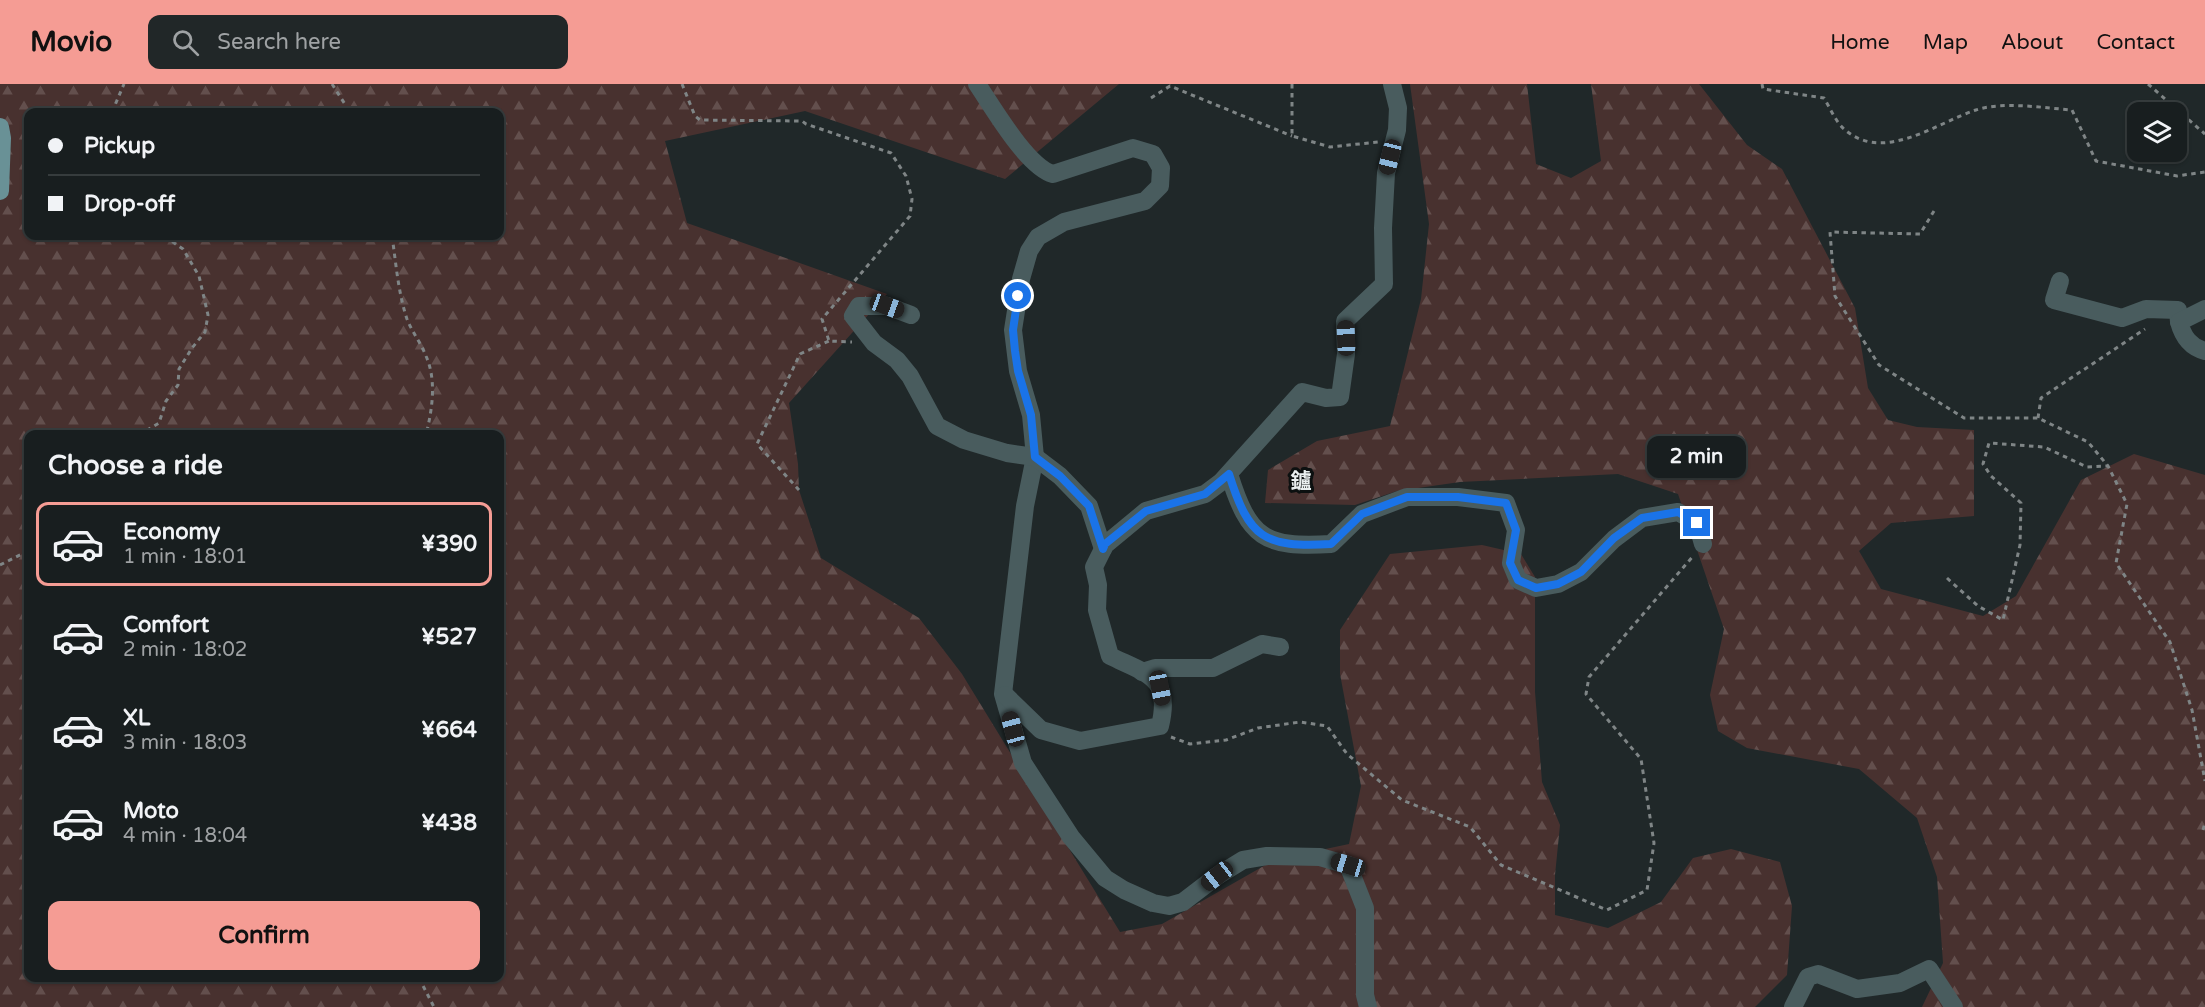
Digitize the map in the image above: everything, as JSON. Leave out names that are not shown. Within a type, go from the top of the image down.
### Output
[{"type":"main road","points":[[0,127],[2,138],[0,191]]},
{"type":"street","points":[[976,84],[1020,147],[1046,172],[1053,174],[1133,148],[1153,154],[1161,168],[1160,186],[1145,201],[1064,222],[1038,237],[1029,251],[1021,279],[1013,330],[1018,371],[1031,415],[1035,457],[1025,506],[1003,694],[1023,763],[1071,837],[1105,878],[1124,890],[1153,903],[1169,906],[1183,902],[1217,876],[1243,860],[1268,856],[1320,857],[1348,865],[1365,908],[1365,995],[1368,1007]]},
{"type":"street","points":[[1003,694],[1041,730],[1080,741],[1160,726],[1164,708],[1160,688],[1149,675],[1110,656],[1097,610],[1098,585],[1094,567],[1105,544],[1146,511],[1205,494],[1229,474],[1302,392],[1326,398],[1340,397],[1346,354],[1345,321],[1384,284],[1383,228],[1386,173],[1397,130],[1398,108],[1392,84]]},
{"type":"street","points":[[2060,281],[2054,300],[2122,318],[2146,309],[2178,310],[2178,322],[2183,336],[2195,348],[2205,351]]},
{"type":"street","points":[[911,315],[887,306],[859,306],[853,316],[874,343],[897,360],[910,376],[937,426],[964,440],[1007,453],[1035,457],[1060,476],[1089,506],[1103,549]]},
{"type":"street","points":[[2178,322],[2205,309]]},
{"type":"street","points":[[1229,474],[1237,501],[1253,528],[1264,536],[1282,542],[1331,544],[1362,514],[1407,497],[1458,497],[1506,503],[1516,530],[1510,563],[1518,580],[1536,588],[1558,584],[1581,572],[1614,538],[1642,518],[1678,512],[1697,523],[1702,544]]},
{"type":"street","points":[[1142,672],[1155,668],[1213,668],[1262,644],[1280,647]]},
{"type":"street","points":[[1793,1007],[1808,977],[1818,974],[1857,989],[1900,983],[1929,969],[1954,1007]]},
{"type":"path","points":[[114,108],[124,84]]},
{"type":"path","points":[[332,84],[347,108]]},
{"type":"path","points":[[682,84],[695,116],[700,120],[802,121],[891,153],[906,176],[912,200],[910,216],[822,319],[829,341]]},
{"type":"path","points":[[1292,84],[1292,136]]},
{"type":"path","points":[[1762,84],[1763,89],[1824,98],[1842,128],[1861,141],[1884,144],[1924,133],[1978,109],[2020,105],[2072,110],[2096,161],[2177,176],[2205,172]]},
{"type":"path","points":[[2148,84],[2205,134]]},
{"type":"path","points":[[1151,98],[1170,86],[1292,136],[1330,147],[1395,140]]},
{"type":"path","points":[[1934,211],[1920,234],[1830,232],[1835,296],[1880,365],[1964,418],[2038,418],[2088,442],[2108,466],[2127,504],[2116,563],[2170,642],[2192,710],[2205,781]]},
{"type":"path","points":[[147,430],[159,423],[166,401],[178,385],[179,369],[205,332],[208,315],[199,276],[183,249],[170,240]]},
{"type":"path","points":[[393,240],[401,296],[408,320],[427,358],[433,406],[427,430]]},
{"type":"path","points":[[2038,418],[2041,398],[2150,325]]},
{"type":"path","points":[[799,490],[757,444],[800,354],[829,341],[874,343]]},
{"type":"path","points":[[1947,578],[1978,606],[2003,620],[2019,545],[2021,503],[1991,476],[1983,464],[1989,443],[2044,447],[2087,467],[2108,466]]},
{"type":"path","points":[[1146,729],[1190,744],[1226,740],[1258,728],[1300,722],[1327,726],[1347,754],[1402,800],[1470,826],[1501,865],[1607,910],[1647,890],[1654,843],[1641,759],[1586,694],[1589,677],[1702,544]]},
{"type":"path","points":[[0,565],[24,553]]},
{"type":"path","points":[[2203,830],[2205,823]]},
{"type":"path","points":[[421,982],[434,1007]]},
{"type":"green space","points":[[0,84],[1119,84],[1005,179],[805,111],[665,141],[687,223],[887,294],[789,403],[798,464],[799,490],[821,558],[919,618],[962,674],[1120,932],[1162,924],[1274,860],[1349,844],[1361,786],[1340,674],[1340,630],[1390,554],[1482,545],[1521,554],[1535,577],[1535,692],[1542,782],[1560,825],[1555,875],[1555,915],[1608,928],[1661,902],[1693,858],[1731,849],[1780,862],[1792,906],[1787,975],[1755,1007],[0,1007]]},
{"type":"green space","points":[[1410,84],[1527,84],[1536,164],[1571,178],[1601,161],[1591,84],[1699,84],[1747,145],[1782,169],[1855,308],[1868,388],[1888,420],[1917,427],[1974,430],[1974,516],[1891,523],[1859,551],[1881,589],[1983,616],[2016,596],[2081,480],[2134,454],[2205,475],[2205,1007],[1922,1007],[1943,963],[1937,877],[1917,818],[1859,769],[1747,748],[1718,731],[1710,695],[1724,629],[1678,494],[1618,474],[1460,482],[1397,491],[1355,505],[1265,503],[1268,470],[1317,441],[1390,426],[1421,299],[1429,224]]},
{"type":"district","name":"鑪","points":[[1301,481]]},
{"type":"route","points":[[1018,296],[1013,330],[1015,351],[1018,371],[1031,415],[1035,457],[1060,476],[1089,506],[1103,549],[1105,544],[1146,511],[1205,494],[1229,474],[1237,501],[1253,528],[1264,536],[1282,542],[1331,544],[1362,514],[1407,497],[1458,497],[1506,503],[1516,530],[1510,563],[1518,580],[1536,588],[1558,584],[1581,572],[1614,538],[1642,518],[1678,512],[1697,523]]}]
